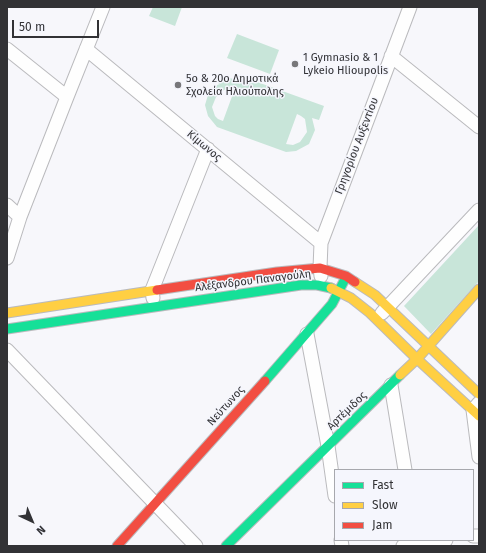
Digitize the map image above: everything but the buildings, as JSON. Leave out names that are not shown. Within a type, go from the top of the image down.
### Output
[{"type":"street","points":[[7,258],[20,216],[103,7]]},
{"type":"street","name":"Γρηγορίου Αυξεντίου","points":[[317,285],[320,284],[322,280],[320,268],[320,243],[410,7]]},
{"type":"street","name":"Κίμωνος","points":[[86,48],[320,243]]},
{"type":"street","points":[[7,49],[67,96]]},
{"type":"street","points":[[391,56],[479,127]]},
{"type":"street","points":[[153,306],[152,290],[208,149]]},
{"type":"street","points":[[7,205],[20,216]]},
{"type":"street","points":[[376,319],[479,210]]},
{"type":"street","name":"Αλέξανδρου Παναγούλη","points":[[7,313],[277,272],[320,268],[346,276],[375,295],[479,394]]},
{"type":"street","name":"Νεύτωνος","points":[[117,546],[307,334],[332,304],[346,276]]},
{"type":"street","name":"Αλέξανδρου Παναγούλη","points":[[7,329],[153,306],[301,285],[317,285],[339,291],[351,298],[376,319],[417,359],[477,410]]},
{"type":"street","name":"Αρτέμιδος","points":[[226,546],[429,347],[479,289]]},
{"type":"street","points":[[307,334],[328,446],[334,489]]},
{"type":"street","points":[[7,350],[196,546]]},
{"type":"street","points":[[390,385],[405,469]]},
{"type":"street","points":[[477,410],[479,457]]},
{"type":"street","points":[[403,546],[437,541]]},
{"type":"green space","points":[[153,7],[182,7],[175,26],[149,16]]},
{"type":"green space","points":[[237,34],[279,50],[270,74],[227,58]]},
{"type":"green space","points":[[217,74],[233,79],[235,74],[324,106],[319,120],[312,118],[315,130],[309,144],[296,151],[286,152],[217,127],[208,116],[205,105],[208,95],[217,85],[220,84],[214,81]],"holes":[[[226,89],[234,91],[223,121],[215,116],[212,107],[216,97]],[[297,114],[305,119],[307,132],[300,142],[293,145],[286,144]]]},
{"type":"green space","points":[[479,225],[479,281],[431,334],[404,306]]},
{"type":"traffic: fast","points":[[265,381],[332,304],[344,281]]},
{"type":"traffic: fast","points":[[7,329],[301,285],[317,285],[331,288]]},
{"type":"traffic: fast","points":[[226,546],[400,375]]},
{"type":"traffic: slow","points":[[355,282],[375,295],[479,394]]},
{"type":"traffic: slow","points":[[331,288],[351,298],[370,313],[479,416]]},
{"type":"traffic: slow","points":[[400,375],[417,359],[479,289]]},
{"type":"traffic: slow","points":[[7,313],[157,290]]},
{"type":"traffic: jam","points":[[157,290],[277,272],[320,268],[346,276],[355,282]]},
{"type":"traffic: jam","points":[[117,546],[265,381]]},
{"type":"place","name":"1 Gymnasio & 1 Lykeio Hlioupolis","points":[[295,64]]},
{"type":"place","name":"5ο & 20ο Δημοτικά Σχολεία Ηλιούπολης","points":[[178,85]]}]
